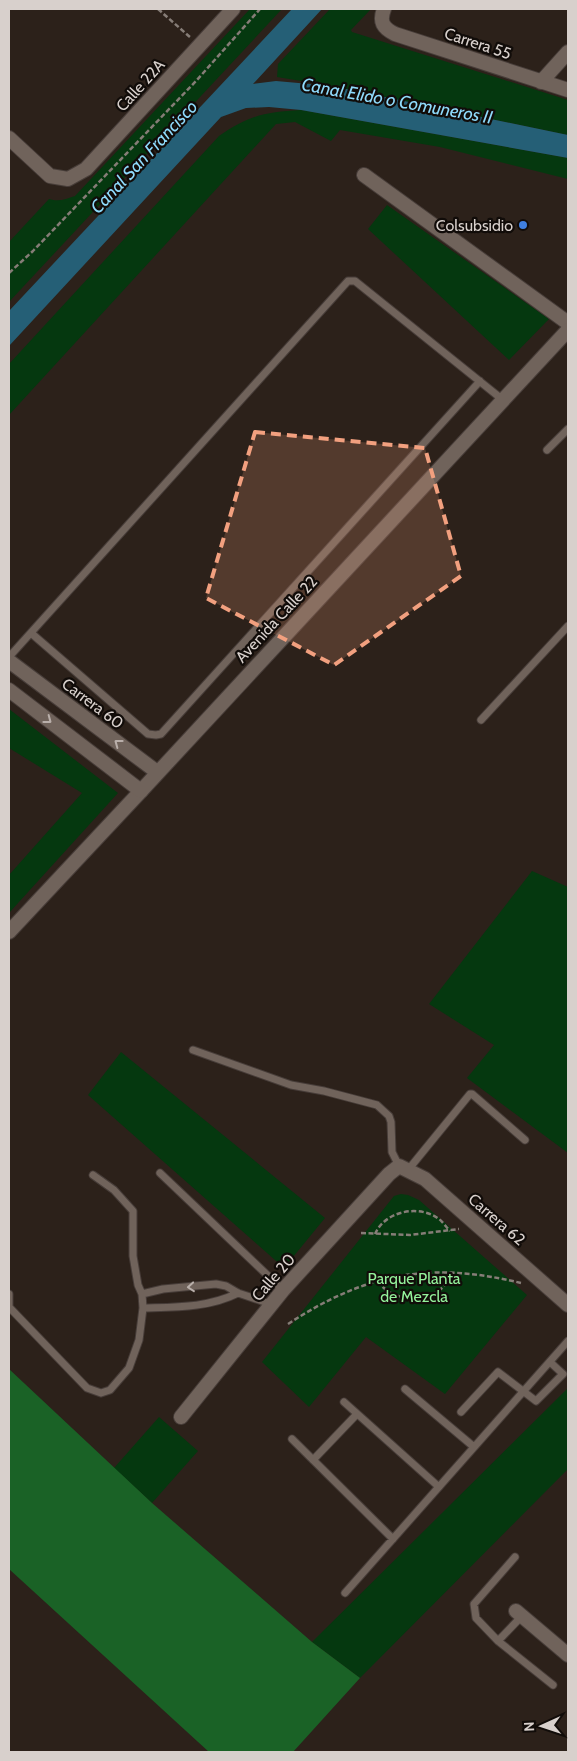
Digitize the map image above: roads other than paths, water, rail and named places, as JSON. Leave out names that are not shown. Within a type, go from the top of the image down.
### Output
[{"type":"street","name":"Calle 22A","points":[[9,138],[50,176],[68,179],[86,170],[233,9]]},
{"type":"street","name":"Carrera 55","points":[[384,9],[381,16],[382,23],[386,30],[395,34],[568,90]]},
{"type":"street","points":[[541,82],[568,52]]},
{"type":"street","points":[[364,175],[568,323]]},
{"type":"street","name":"Avenida Calle 22","points":[[9,932],[568,330]]},
{"type":"street","name":"Carrera 60","points":[[9,661],[157,772]]},
{"type":"street","points":[[9,690],[141,790]]},
{"type":"street","name":"Calle 20","points":[[181,1417],[283,1290],[389,1174],[403,1168]]},
{"type":"street","name":"Carrera 62","points":[[403,1168],[425,1179],[568,1305]]},
{"type":"street","points":[[519,1613],[568,1654]]},
{"type":"lane","points":[[9,657],[348,281],[355,281],[503,400]]},
{"type":"lane","points":[[31,633],[142,730],[152,735],[161,734],[480,381]]},
{"type":"lane","points":[[548,450],[568,429]]},
{"type":"lane","points":[[481,720],[568,626]]},
{"type":"lane","points":[[193,1050],[291,1085],[324,1091],[377,1105],[389,1116],[392,1152],[403,1168],[470,1094],[525,1140]]},
{"type":"lane","points":[[160,1173],[283,1290]]},
{"type":"lane","points":[[9,1294],[10,1307],[87,1388],[101,1392],[110,1390],[129,1368],[139,1340],[143,1308],[142,1294],[138,1285],[133,1256],[133,1211],[114,1190],[93,1175]]},
{"type":"lane","points":[[142,1294],[162,1289],[216,1284],[226,1286],[238,1293],[271,1304]]},
{"type":"lane","points":[[143,1308],[213,1303],[238,1293]]},
{"type":"lane","points":[[345,1593],[568,1341]]},
{"type":"lane","points":[[461,1412],[498,1372],[536,1402],[563,1374],[550,1362]]},
{"type":"lane","points":[[405,1389],[474,1447]]},
{"type":"lane","points":[[344,1402],[439,1487]]},
{"type":"lane","points":[[313,1460],[357,1414]]},
{"type":"lane","points":[[292,1439],[393,1539]]},
{"type":"lane","points":[[515,1557],[474,1604],[476,1618],[498,1641],[553,1686]]},
{"type":"lane","points":[[498,1641],[519,1613]]},
{"type":"water","name":"Canal Elido o Comuneros II","points":[[292,9],[322,9],[253,84],[276,81],[332,86],[568,135],[568,158],[301,110],[269,107],[246,108],[221,117],[9,346],[9,311]]},
{"type":"place","name":"Colsubsidio","points":[[523,225]]},
{"type":"water label","name":"Canal San Francisco","points":[[144,157]]},
{"type":"park label","name":"Parque Planta de Mezcla","points":[[414,1287]]}]
